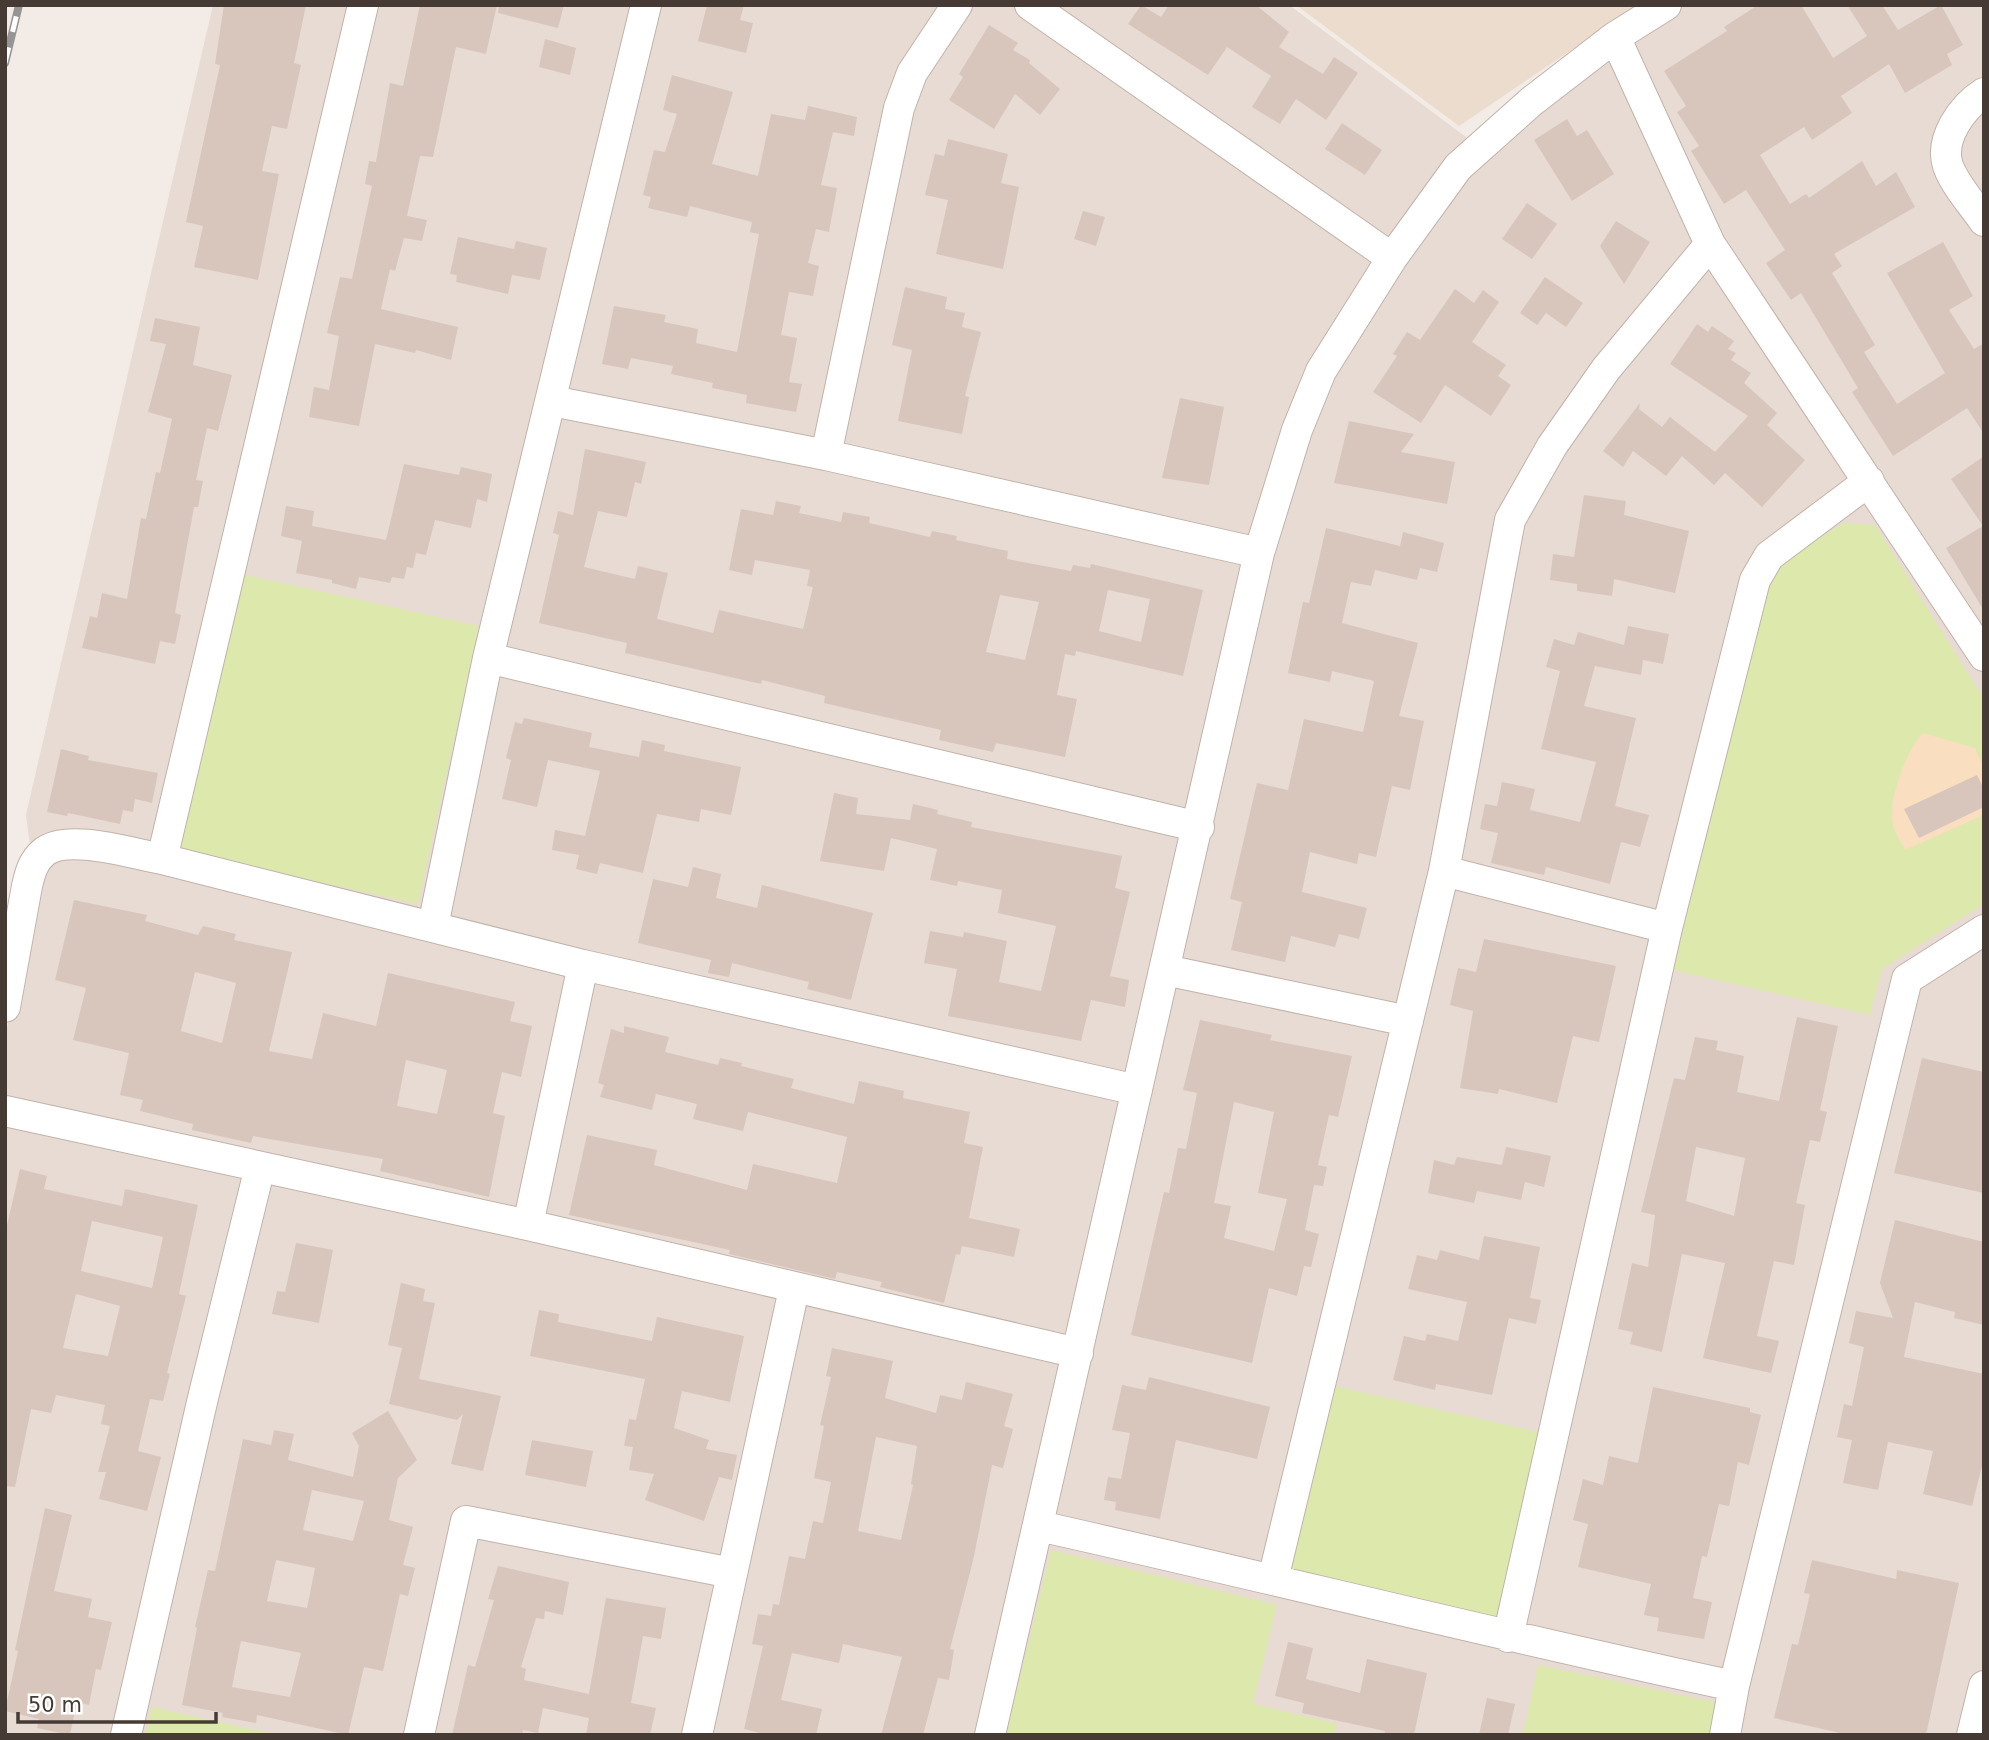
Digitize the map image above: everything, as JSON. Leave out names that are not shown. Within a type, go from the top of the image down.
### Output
[{"type":"street","points":[[162,859],[363,5]]},
{"type":"street","points":[[433,926],[488,659],[646,5]]},
{"type":"street","points":[[826,455],[899,108],[912,73],[957,5]]},
{"type":"street","points":[[1030,5],[1392,258]]},
{"type":"street","points":[[990,1735],[1136,1090],[1199,827],[1259,554],[1297,430],[1321,371],[1392,258],[1458,167],[1532,101],[1615,37],[1666,5]]},
{"type":"street","points":[[1615,37],[1710,244],[1984,656]]},
{"type":"street","points":[[1984,93],[1958,118],[1947,140],[1948,166],[1984,221]]},
{"type":"street","points":[[1273,1579],[1444,871],[1510,520],[1552,446],[1606,369],[1710,244]]},
{"type":"street","points":[[552,401],[826,455],[1259,554]]},
{"type":"street","points":[[1508,1637],[1667,928],[1760,567],[1769,556],[1869,481]]},
{"type":"street","points":[[488,659],[1199,827]]},
{"type":"street","points":[[5,1007],[32,866],[43,852],[58,844],[82,844],[162,859],[583,965],[1136,1090]]},
{"type":"street","points":[[1444,871],[1667,928]]},
{"type":"street","points":[[1725,1735],[1734,1686],[1907,979],[1984,930]]},
{"type":"street","points":[[528,1225],[583,965]]},
{"type":"street","points":[[1165,970],[1408,1021]]},
{"type":"street","points":[[5,1111],[528,1225],[1078,1353]]},
{"type":"street","points":[[126,1735],[202,1402],[260,1167]]},
{"type":"street","points":[[697,1735],[794,1289]]},
{"type":"street","points":[[419,1735],[466,1521],[732,1573]]},
{"type":"street","points":[[1039,1526],[1273,1579],[1508,1637],[1734,1686]]},
{"type":"street","points":[[1972,1735],[1984,1686]]},
{"type":"shaded area","points":[[213,5],[1289,5],[1486,152],[1681,5],[1984,5],[1984,1735],[5,1735],[5,1037],[37,896],[26,815]]},
{"type":"shaded area","points":[[1296,5],[1638,5],[1459,126]]},
{"type":"green space","points":[[1843,523],[1875,525],[1984,699],[1984,904],[1882,969],[1870,1015],[1668,969],[1763,588],[1779,564]]},
{"type":"green space","points":[[237,573],[479,626],[418,904],[176,851]]},
{"type":"green space","points":[[1329,1385],[1543,1433],[1502,1626],[1285,1570]]},
{"type":"green space","points":[[1051,1550],[1277,1605],[1253,1704],[1337,1724],[1334,1735],[1006,1735]]},
{"type":"green space","points":[[1538,1665],[1719,1703],[1713,1735],[1523,1735]]},
{"type":"green space","points":[[152,1707],[277,1735],[145,1735]]},
{"type":"sand","points":[[1923,733],[1975,748],[1984,768],[1984,815],[1905,850],[1893,825],[1895,790],[1904,763]]},
{"type":"building","points":[[224,5],[306,5],[294,63],[301,65],[287,129],[272,126],[262,171],[279,174],[258,280],[194,267],[203,226],[186,222],[220,65],[215,64]]},
{"type":"building","points":[[420,5],[497,5],[486,54],[456,47],[433,157],[420,156],[407,216],[427,220],[422,241],[404,238],[395,271],[390,269],[381,309],[458,327],[451,360],[416,350],[415,353],[375,344],[359,426],[309,417],[314,387],[329,390],[339,336],[327,333],[340,277],[352,279],[372,186],[365,184],[369,161],[376,162],[390,83],[403,86]]},
{"type":"building","points":[[499,5],[564,5],[558,28],[498,13]]},
{"type":"building","points":[[707,5],[744,5],[740,20],[753,23],[746,53],[698,41]]},
{"type":"building","points":[[1141,5],[1161,17],[1169,5],[1256,5],[1289,32],[1279,47],[1323,74],[1334,57],[1358,73],[1326,120],[1296,99],[1280,124],[1252,107],[1271,76],[1227,47],[1208,75],[1128,24]]},
{"type":"building","points":[[1758,5],[1801,5],[1833,58],[1867,36],[1847,5],[1882,5],[1898,30],[1941,5],[1963,45],[1947,54],[1952,65],[1905,93],[1889,64],[1841,96],[1852,113],[1812,140],[1804,127],[1760,155],[1790,204],[1806,194],[1809,198],[1862,161],[1876,186],[1896,172],[1915,207],[1834,254],[1842,266],[1832,273],[1875,345],[1864,352],[1897,404],[1945,373],[1887,273],[1943,242],[1973,296],[1949,310],[1974,349],[1984,343],[1984,434],[1967,408],[1893,456],[1852,392],[1858,388],[1801,293],[1791,300],[1766,263],[1785,250],[1746,190],[1724,204],[1691,151],[1699,146],[1677,112],[1686,106],[1664,71],[1727,31],[1724,27]]},
{"type":"building","points":[[989,25],[1018,43],[1013,50],[1030,60],[1029,63],[1060,89],[1040,115],[1015,94],[994,129],[949,100],[963,77],[959,74]]},
{"type":"building","points":[[545,39],[576,48],[570,75],[539,67]]},
{"type":"building","points":[[672,75],[733,92],[712,164],[758,176],[771,114],[805,120],[808,106],[857,117],[854,136],[833,132],[821,185],[837,188],[829,232],[816,229],[808,263],[819,266],[813,296],[789,292],[781,335],[797,338],[789,382],[802,384],[796,412],[746,403],[747,395],[712,388],[713,383],[671,374],[673,366],[631,358],[628,369],[602,364],[614,306],[666,315],[664,322],[698,329],[696,343],[737,352],[759,234],[750,232],[752,222],[690,206],[687,217],[648,208],[651,197],[643,195],[654,150],[665,152],[677,114],[663,110]]},
{"type":"building","points":[[1567,119],[1577,136],[1587,130],[1614,174],[1572,201],[1534,140]]},
{"type":"building","points":[[1342,123],[1382,150],[1365,175],[1325,149]]},
{"type":"building","points":[[948,139],[1008,154],[1001,183],[1019,187],[1003,269],[936,254],[948,200],[925,195],[935,154],[944,156]]},
{"type":"building","points":[[1527,203],[1557,224],[1532,259],[1502,239]]},
{"type":"building","points":[[1083,211],[1105,217],[1096,246],[1074,239]]},
{"type":"building","points":[[1616,221],[1650,242],[1624,284],[1600,246]]},
{"type":"building","points":[[458,237],[514,249],[516,241],[547,248],[540,280],[512,275],[508,294],[456,282],[457,275],[450,274]]},
{"type":"building","points":[[1545,277],[1583,303],[1566,327],[1546,313],[1537,325],[1520,313]]},
{"type":"building","points":[[905,287],[947,297],[945,309],[965,313],[962,327],[981,332],[965,396],[969,397],[962,434],[898,421],[912,350],[892,345]]},
{"type":"building","points":[[1455,289],[1474,303],[1483,290],[1499,302],[1472,342],[1506,365],[1498,376],[1511,385],[1491,416],[1445,385],[1421,423],[1373,392],[1397,356],[1393,354],[1407,332],[1420,340]]},
{"type":"building","points":[[155,318],[200,327],[193,365],[232,375],[218,431],[207,428],[196,480],[203,481],[198,507],[194,507],[175,613],[181,615],[175,644],[160,641],[155,664],[82,648],[90,616],[97,618],[102,593],[127,599],[141,518],[146,519],[156,472],[160,473],[172,419],[148,412],[166,344],[150,341]]},
{"type":"building","points":[[1697,324],[1708,332],[1712,326],[1734,341],[1728,349],[1736,353],[1731,360],[1751,373],[1744,383],[1777,413],[1767,425],[1805,460],[1762,507],[1725,473],[1714,485],[1682,456],[1666,476],[1633,451],[1623,467],[1603,451],[1640,403],[1639,409],[1662,427],[1670,417],[1715,452],[1748,416],[1670,364]]},
{"type":"building","points":[[1180,398],[1224,407],[1209,485],[1162,478]]},
{"type":"building","points":[[1349,421],[1414,434],[1401,452],[1455,462],[1447,504],[1334,483]]},
{"type":"building","points":[[585,449],[646,462],[641,484],[635,482],[627,517],[598,511],[584,567],[635,579],[638,566],[668,573],[657,619],[713,633],[719,610],[803,629],[813,587],[807,586],[810,570],[755,560],[752,575],[729,570],[741,509],[773,515],[776,501],[801,506],[799,513],[841,522],[843,512],[870,517],[869,523],[930,537],[932,531],[957,536],[956,540],[1008,551],[1007,559],[1071,571],[1073,565],[1090,568],[1091,564],[1203,590],[1183,676],[1076,651],[1075,656],[1065,654],[1057,695],[1077,699],[1065,757],[996,743],[993,752],[939,740],[941,730],[824,703],[825,696],[762,680],[761,684],[625,653],[627,643],[539,623],[559,535],[553,533],[558,511],[573,515]],"holes":[[[1108,590],[1150,599],[1141,642],[1099,631]],[[1000,595],[1039,602],[1025,660],[986,652]]]},
{"type":"building","points":[[1984,456],[1984,611],[1946,548],[1983,526],[1951,479]]},
{"type":"building","points":[[404,464],[459,475],[461,467],[492,474],[487,502],[477,499],[471,528],[435,520],[426,555],[416,553],[413,568],[407,567],[404,579],[392,577],[390,583],[359,577],[356,589],[332,583],[332,580],[296,573],[302,541],[281,536],[286,506],[314,511],[312,526],[386,540]]},
{"type":"building","points":[[1584,495],[1626,501],[1624,515],[1689,531],[1675,593],[1614,579],[1612,596],[1577,591],[1577,584],[1550,580],[1553,554],[1574,557]]},
{"type":"building","points":[[1326,528],[1400,546],[1403,532],[1444,543],[1437,572],[1420,568],[1417,580],[1375,570],[1371,586],[1351,582],[1342,623],[1418,643],[1399,716],[1424,721],[1410,790],[1392,786],[1376,857],[1359,853],[1357,864],[1310,852],[1302,892],[1367,908],[1359,939],[1339,934],[1335,947],[1291,936],[1285,962],[1231,950],[1242,902],[1230,899],[1257,783],[1288,790],[1304,719],[1363,732],[1374,681],[1332,671],[1330,682],[1288,673],[1303,602],[1309,603]]},
{"type":"building","points":[[1628,626],[1669,634],[1663,664],[1643,660],[1641,675],[1595,666],[1584,706],[1636,718],[1615,806],[1649,815],[1640,847],[1621,842],[1610,884],[1546,867],[1544,875],[1491,863],[1498,833],[1480,829],[1485,804],[1497,806],[1502,782],[1535,789],[1530,810],[1580,822],[1596,762],[1541,749],[1560,671],[1546,667],[1554,639],[1574,645],[1578,632],[1624,645]]},
{"type":"building","points":[[524,718],[592,733],[589,747],[639,757],[642,740],[665,745],[664,751],[741,767],[731,815],[701,809],[699,822],[657,814],[643,873],[600,863],[597,874],[576,869],[579,855],[552,850],[555,830],[585,836],[600,771],[548,760],[537,807],[502,799],[511,760],[506,758],[515,722],[522,724]]},
{"type":"building","points":[[61,749],[89,756],[88,760],[158,773],[152,803],[135,799],[133,812],[123,810],[120,824],[68,813],[67,816],[47,812]]},
{"type":"building","points":[[1977,775],[1984,789],[1984,807],[1919,838],[1904,809]]},
{"type":"building","points":[[834,793],[858,798],[856,814],[910,820],[913,804],[938,810],[937,814],[972,822],[971,827],[1122,856],[1115,888],[1130,892],[1110,976],[1129,980],[1125,1007],[1091,1000],[1081,1041],[948,1016],[957,969],[924,963],[930,931],[963,937],[964,932],[1007,941],[999,982],[1041,991],[1056,926],[998,913],[1002,890],[958,881],[957,886],[930,880],[937,849],[891,838],[884,871],[820,861]]},
{"type":"building","points":[[693,867],[721,874],[716,898],[757,908],[762,885],[873,913],[851,1000],[807,989],[809,982],[732,963],[729,977],[708,973],[711,960],[638,943],[653,879],[688,887]]},
{"type":"building","points":[[74,900],[147,915],[145,921],[198,935],[203,926],[236,934],[234,940],[292,952],[269,1051],[312,1059],[323,1013],[376,1026],[388,973],[515,1002],[510,1021],[532,1026],[521,1077],[502,1072],[493,1113],[505,1116],[489,1197],[380,1171],[383,1159],[253,1136],[251,1143],[192,1130],[193,1124],[140,1111],[143,1100],[120,1095],[129,1053],[73,1040],[86,988],[55,980]],"holes":[[[195,972],[236,983],[222,1043],[181,1031]],[[406,1060],[447,1070],[437,1114],[397,1106]]]},
{"type":"building","points":[[1484,939],[1616,966],[1599,1042],[1573,1036],[1557,1103],[1499,1089],[1498,1094],[1460,1088],[1473,1011],[1450,1005],[1458,968],[1476,972]]},
{"type":"building","points":[[1797,1017],[1838,1026],[1820,1110],[1827,1112],[1820,1142],[1810,1140],[1796,1203],[1805,1205],[1794,1265],[1774,1261],[1757,1336],[1779,1341],[1771,1373],[1703,1358],[1725,1263],[1682,1254],[1662,1352],[1630,1344],[1633,1332],[1618,1329],[1632,1263],[1648,1267],[1655,1215],[1641,1212],[1674,1078],[1685,1080],[1695,1037],[1718,1041],[1716,1050],[1744,1056],[1737,1092],[1779,1101]],"holes":[[[1696,1147],[1745,1158],[1734,1216],[1686,1201]]]},
{"type":"building","points":[[1200,1020],[1272,1035],[1270,1040],[1352,1056],[1338,1117],[1329,1115],[1318,1165],[1327,1167],[1323,1186],[1314,1185],[1305,1230],[1319,1234],[1311,1267],[1304,1266],[1297,1296],[1269,1288],[1252,1363],[1131,1335],[1164,1192],[1169,1193],[1178,1148],[1186,1149],[1197,1093],[1183,1090]],"holes":[[[1234,1102],[1274,1112],[1258,1193],[1287,1199],[1274,1251],[1224,1238],[1231,1206],[1214,1203]]]},
{"type":"building","points":[[624,1026],[669,1037],[665,1052],[718,1065],[720,1058],[742,1063],[741,1066],[794,1079],[791,1088],[854,1104],[859,1081],[904,1091],[903,1098],[970,1112],[964,1143],[983,1147],[969,1218],[1020,1229],[1014,1257],[962,1246],[960,1255],[956,1254],[944,1303],[880,1287],[882,1282],[837,1272],[835,1279],[729,1254],[730,1250],[569,1215],[587,1135],[657,1150],[654,1165],[747,1190],[753,1164],[837,1183],[847,1137],[748,1112],[743,1131],[693,1119],[697,1104],[656,1094],[652,1110],[600,1097],[604,1085],[598,1083],[611,1029],[624,1033]]},
{"type":"building","points":[[1922,1058],[1984,1072],[1984,1193],[1894,1173]]},
{"type":"building","points":[[1506,1147],[1551,1156],[1544,1187],[1525,1182],[1521,1200],[1477,1191],[1474,1203],[1428,1193],[1434,1160],[1454,1165],[1457,1157],[1502,1165]]},
{"type":"building","points":[[20,1169],[47,1176],[44,1189],[122,1206],[125,1189],[198,1205],[179,1294],[186,1296],[167,1373],[170,1374],[163,1401],[150,1399],[138,1451],[161,1457],[147,1511],[99,1499],[106,1472],[98,1472],[110,1426],[101,1424],[105,1405],[56,1395],[51,1413],[31,1409],[15,1487],[5,1486],[5,1234]],"holes":[[[92,1221],[163,1237],[152,1288],[81,1271]],[[76,1294],[120,1306],[108,1356],[63,1348]]]},
{"type":"building","points":[[1895,1220],[1984,1242],[1984,1325],[1954,1318],[1955,1312],[1915,1302],[1904,1357],[1984,1374],[1984,1458],[1972,1506],[1923,1494],[1933,1451],[1888,1442],[1878,1490],[1843,1483],[1852,1440],[1837,1437],[1844,1404],[1852,1406],[1864,1347],[1849,1343],[1856,1311],[1893,1318],[1880,1283]]},
{"type":"building","points":[[1484,1236],[1540,1247],[1530,1298],[1541,1300],[1536,1324],[1509,1318],[1492,1395],[1436,1384],[1435,1390],[1393,1380],[1404,1336],[1425,1341],[1427,1334],[1458,1341],[1467,1302],[1408,1289],[1417,1255],[1437,1260],[1440,1250],[1479,1260]]},
{"type":"building","points":[[296,1243],[333,1250],[319,1323],[272,1314],[277,1291],[285,1292]]},
{"type":"building","points":[[401,1283],[425,1289],[423,1301],[435,1303],[419,1379],[501,1396],[483,1471],[451,1464],[463,1414],[457,1420],[389,1404],[402,1348],[388,1345]]},
{"type":"building","points":[[539,1310],[559,1314],[558,1322],[652,1341],[657,1317],[744,1336],[730,1402],[682,1391],[674,1428],[709,1440],[706,1449],[737,1455],[732,1480],[719,1477],[704,1521],[645,1500],[654,1474],[629,1470],[633,1447],[624,1446],[629,1419],[636,1420],[645,1379],[530,1356]]},
{"type":"building","points":[[832,1348],[893,1361],[885,1398],[936,1413],[940,1395],[962,1400],[966,1382],[1013,1394],[1004,1426],[1013,1429],[1003,1468],[992,1465],[973,1561],[950,1649],[954,1650],[949,1680],[938,1678],[923,1735],[881,1735],[902,1657],[843,1644],[839,1663],[792,1653],[781,1700],[822,1709],[816,1735],[768,1735],[744,1729],[763,1646],[752,1644],[758,1614],[771,1616],[773,1604],[779,1605],[789,1556],[805,1559],[813,1521],[823,1523],[831,1482],[814,1478],[824,1426],[820,1425],[831,1377],[826,1376]],"holes":[[[876,1437],[917,1446],[913,1485],[901,1540],[858,1531]]]},
{"type":"building","points":[[1149,1377],[1270,1407],[1257,1459],[1176,1440],[1160,1519],[1115,1510],[1116,1502],[1104,1500],[1108,1477],[1121,1479],[1130,1433],[1112,1430],[1122,1385],[1146,1390]]},
{"type":"building","points":[[1653,1387],[1750,1408],[1750,1412],[1761,1415],[1749,1465],[1738,1462],[1729,1506],[1719,1504],[1707,1557],[1702,1556],[1693,1598],[1712,1602],[1704,1639],[1657,1631],[1659,1618],[1644,1615],[1651,1584],[1578,1567],[1588,1524],[1573,1520],[1583,1479],[1603,1485],[1609,1456],[1638,1463]]},
{"type":"building","points":[[388,1411],[417,1460],[398,1478],[389,1520],[413,1527],[403,1565],[415,1568],[408,1596],[400,1594],[383,1671],[364,1667],[348,1735],[257,1715],[256,1723],[222,1717],[223,1713],[182,1705],[208,1570],[215,1571],[243,1439],[271,1445],[274,1430],[294,1434],[288,1460],[353,1477],[359,1446],[352,1433]],"holes":[[[312,1490],[364,1501],[353,1541],[303,1530]],[[276,1560],[315,1568],[307,1608],[267,1601]],[[241,1641],[301,1653],[290,1697],[232,1687]]]},
{"type":"building","points":[[532,1440],[593,1451],[586,1487],[525,1475]]},
{"type":"building","points":[[45,1508],[72,1515],[54,1591],[92,1599],[88,1617],[112,1622],[101,1670],[96,1669],[89,1705],[77,1702],[70,1735],[37,1728],[39,1719],[5,1711]]},
{"type":"building","points":[[1812,1560],[1896,1579],[1897,1570],[1959,1583],[1926,1735],[1849,1735],[1774,1718],[1792,1644],[1798,1645],[1810,1594],[1804,1593]]},
{"type":"building","points":[[498,1566],[569,1582],[563,1615],[545,1611],[544,1619],[536,1618],[521,1667],[526,1669],[524,1680],[589,1694],[606,1598],[666,1608],[661,1639],[643,1636],[631,1703],[656,1708],[650,1735],[586,1735],[589,1718],[543,1708],[538,1733],[523,1730],[522,1735],[452,1735],[468,1665],[475,1667],[494,1600],[488,1599]]},
{"type":"building","points":[[1288,1642],[1313,1648],[1306,1679],[1360,1693],[1367,1659],[1427,1673],[1414,1735],[1384,1735],[1385,1731],[1302,1713],[1304,1703],[1275,1696]]},
{"type":"building","points":[[1487,1698],[1515,1704],[1508,1735],[1479,1735]]},
{"type":"railway","points":[[5,63],[19,5]]}]
